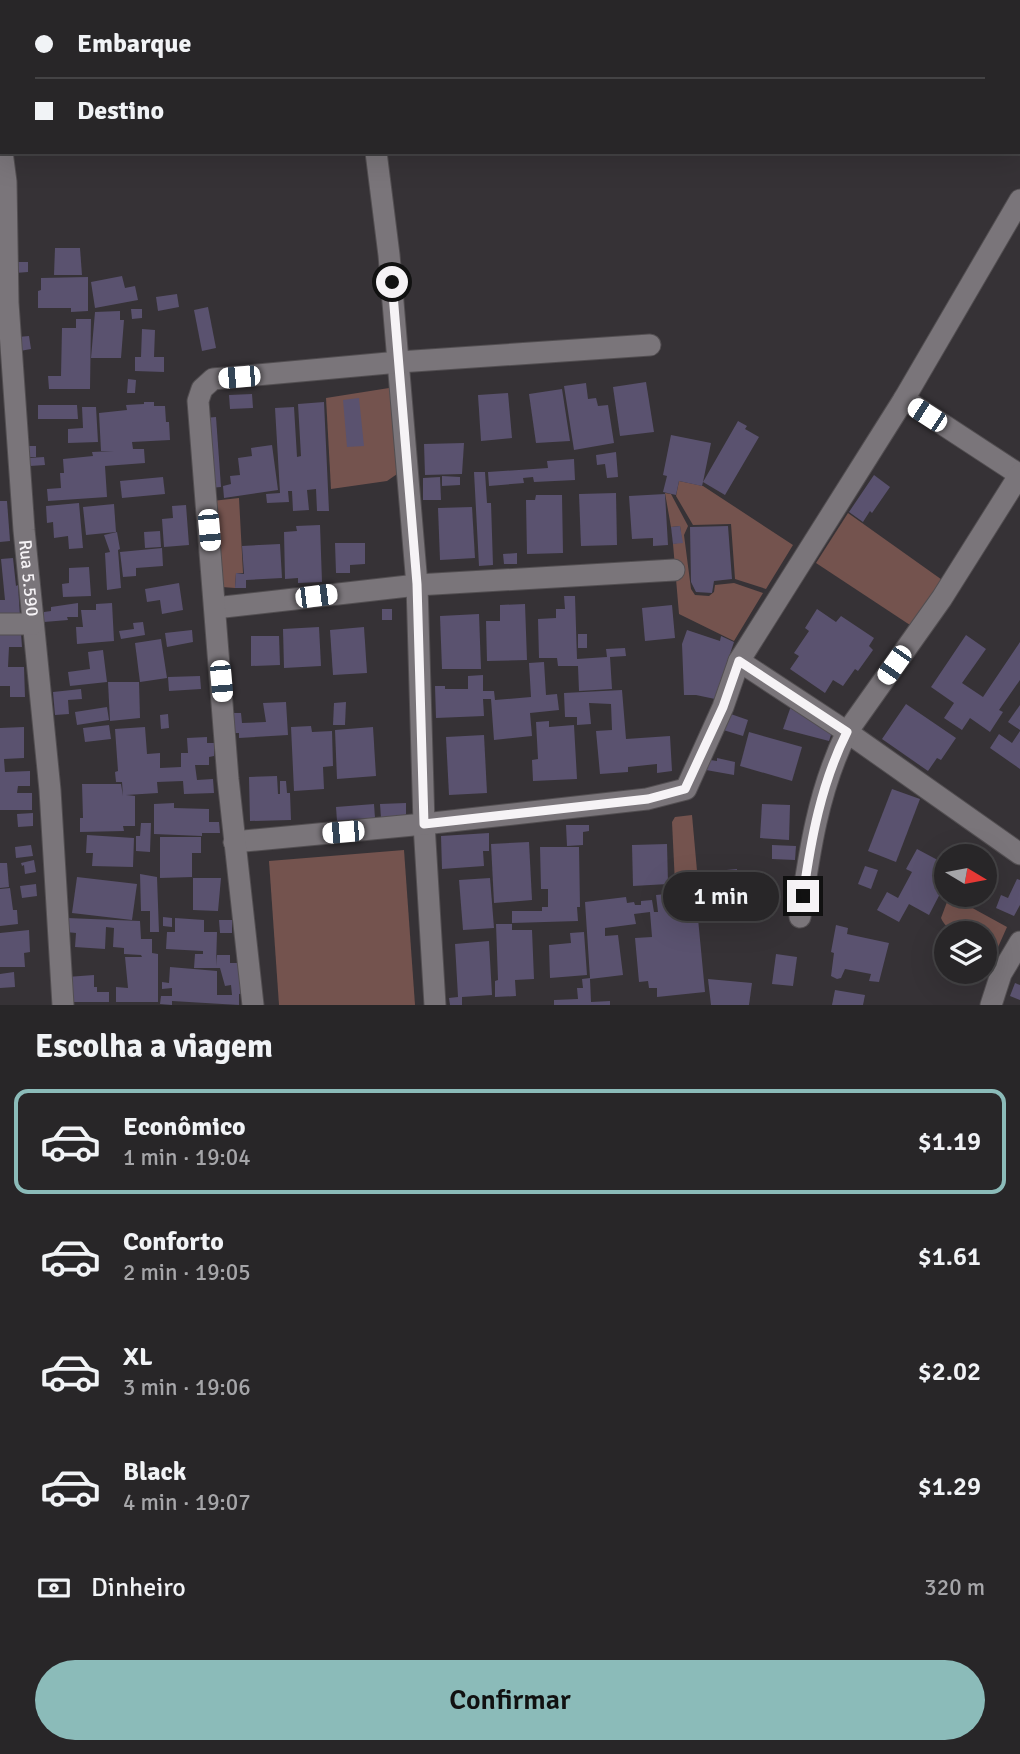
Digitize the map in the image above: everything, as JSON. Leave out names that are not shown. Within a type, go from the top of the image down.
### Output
[{"type":"street","name":"Rua 5.590","points":[[2,154],[6,183],[8,303],[24,530],[50,790],[63,1005]]},
{"type":"street","points":[[376,154],[389,256],[417,584],[424,824],[435,1005]]},
{"type":"street","points":[[234,842],[648,799],[685,789],[723,707],[739,661],[904,399],[1020,200]]},
{"type":"street","points":[[253,1005],[234,842],[198,401],[202,389],[213,379],[399,362],[650,345]]},
{"type":"street","points":[[800,917],[812,831],[836,755],[847,732],[942,598],[1020,475],[904,399]]},
{"type":"street","points":[[215,608],[417,584],[674,570]]},
{"type":"street","points":[[0,624],[33,624]]},
{"type":"street","points":[[739,661],[847,732],[1020,854]]},
{"type":"street","points":[[991,1005],[1002,974],[1020,942]]},
{"type":"shaded area","points":[[389,388],[395,395],[400,472],[387,481],[331,489],[326,398]]},
{"type":"shaded area","points":[[679,481],[703,486],[793,545],[766,589],[735,579],[731,524],[693,525],[676,496]]},
{"type":"shaded area","points":[[665,493],[671,494],[688,526],[684,535],[691,589],[695,595],[709,596],[714,592],[715,585],[734,583],[763,593],[734,641],[679,614],[673,544],[682,542],[680,526],[671,527]]},
{"type":"shaded area","points":[[239,498],[243,573],[236,573],[235,588],[222,587],[212,501]]},
{"type":"shaded area","points":[[848,513],[945,582],[910,625],[816,563]]},
{"type":"shaded area","points":[[692,815],[698,882],[675,884],[672,822],[675,817]]},
{"type":"shaded area","points":[[404,850],[415,1005],[279,1005],[269,861]]},
{"type":"shaded area","points":[[945,907],[971,907],[996,921],[942,921]]},
{"type":"shaded area","points":[[997,922],[1007,927],[997,950]]},
{"type":"building","points":[[55,248],[80,248],[82,275],[54,275]]},
{"type":"building","points":[[15,262],[28,262],[28,272],[15,273]]},
{"type":"building","points":[[122,276],[125,288],[135,286],[138,300],[95,308],[91,282]]},
{"type":"building","points":[[88,277],[88,311],[38,308],[41,278]]},
{"type":"building","points":[[177,294],[179,307],[158,311],[156,297]]},
{"type":"building","points":[[208,307],[216,348],[202,351],[194,310]]},
{"type":"building","points":[[131,309],[142,309],[142,318],[132,319]]},
{"type":"building","points":[[120,311],[120,320],[124,320],[121,358],[91,358],[95,312]]},
{"type":"building","points":[[76,319],[91,319],[90,389],[49,389],[48,376],[61,376],[62,328],[76,328]]},
{"type":"building","points":[[142,329],[155,330],[154,357],[164,357],[164,372],[135,371],[135,357],[141,357]]},
{"type":"building","points":[[29,336],[31,349],[20,351],[18,337]]},
{"type":"building","points":[[128,379],[136,380],[135,393],[127,393]]},
{"type":"building","points":[[646,382],[654,432],[620,436],[613,387]]},
{"type":"building","points":[[586,383],[588,399],[596,398],[598,406],[608,405],[614,443],[574,450],[564,386]]},
{"type":"building","points":[[562,389],[570,441],[536,443],[529,394]]},
{"type":"building","points":[[508,393],[512,438],[481,441],[478,395]]},
{"type":"building","points":[[252,394],[253,408],[230,409],[229,395]]},
{"type":"building","points":[[359,398],[364,446],[347,447],[343,400]]},
{"type":"building","points":[[144,402],[165,406],[170,440],[132,442],[133,449],[144,449],[145,463],[105,466],[107,497],[48,501],[47,489],[61,488],[63,459],[93,456],[92,452],[114,451],[101,451],[99,413],[127,410],[126,405]]},
{"type":"building","points":[[324,402],[329,511],[317,511],[316,489],[307,490],[309,510],[293,511],[292,491],[288,491],[289,502],[267,503],[266,494],[280,493],[275,408],[294,407],[297,457],[301,456],[298,404]]},
{"type":"building","points":[[38,405],[77,405],[78,419],[38,419]]},
{"type":"building","points":[[82,407],[96,407],[98,442],[68,443],[68,429],[83,428]]},
{"type":"building","points":[[216,417],[221,487],[209,488],[204,418]]},
{"type":"building","points":[[738,421],[747,426],[745,429],[759,437],[725,495],[703,482]]},
{"type":"building","points":[[671,435],[711,443],[702,486],[679,481],[676,495],[663,492],[667,476],[663,475]]},
{"type":"building","points":[[464,443],[462,474],[425,475],[424,444]]},
{"type":"building","points":[[272,445],[278,490],[224,498],[223,486],[231,484],[230,476],[240,475],[238,458],[252,456],[251,448]]},
{"type":"building","points":[[28,446],[36,446],[36,457],[29,457]]},
{"type":"building","points":[[616,452],[618,477],[607,478],[605,464],[597,465],[596,455]]},
{"type":"building","points":[[44,457],[45,465],[30,466],[29,458]]},
{"type":"building","points":[[574,459],[575,480],[534,482],[533,477],[523,478],[524,483],[489,486],[488,472],[548,468],[547,461]]},
{"type":"building","points":[[474,472],[485,472],[487,503],[491,503],[493,565],[479,566]]},
{"type":"building","points":[[874,475],[890,487],[863,522],[849,512]]},
{"type":"building","points":[[442,476],[460,477],[460,485],[442,486]]},
{"type":"building","points":[[163,477],[165,494],[122,498],[120,481]]},
{"type":"building","points":[[440,477],[441,500],[423,500],[423,478]]},
{"type":"building","points":[[616,493],[617,545],[581,546],[579,494]]},
{"type":"building","points":[[665,494],[668,545],[653,546],[653,538],[632,539],[629,496]]},
{"type":"building","points":[[536,495],[562,495],[563,553],[527,554],[526,500],[535,500]]},
{"type":"building","points":[[0,501],[7,501],[10,541],[0,542]]},
{"type":"building","points":[[79,503],[83,548],[69,549],[68,536],[54,538],[53,522],[47,523],[46,506]]},
{"type":"building","points":[[114,504],[116,532],[86,535],[83,507]]},
{"type":"building","points":[[186,505],[189,545],[164,547],[162,519],[173,518],[172,506]]},
{"type":"building","points":[[472,507],[475,558],[440,560],[438,508]]},
{"type":"building","points":[[320,525],[322,582],[298,583],[298,578],[285,579],[284,532],[297,531],[296,526]]},
{"type":"building","points":[[680,526],[683,543],[673,544],[671,527]]},
{"type":"building","points":[[728,526],[732,579],[714,581],[712,593],[696,592],[691,582],[690,527]]},
{"type":"building","points":[[160,531],[161,547],[145,548],[144,532]]},
{"type":"building","points":[[117,532],[121,588],[107,590],[105,553],[110,552],[104,535]]},
{"type":"building","points":[[335,543],[365,543],[365,564],[350,565],[350,573],[336,573]]},
{"type":"building","points":[[280,544],[282,578],[246,580],[246,588],[235,588],[236,573],[244,574],[242,546]]},
{"type":"building","points":[[162,548],[163,566],[136,568],[136,576],[123,577],[120,552]]},
{"type":"building","points":[[517,553],[517,564],[504,564],[503,554]]},
{"type":"building","points":[[13,558],[20,617],[0,616],[0,600],[5,600],[1,559]]},
{"type":"building","points":[[89,567],[91,596],[63,597],[62,584],[69,583],[69,568]]},
{"type":"building","points":[[179,583],[183,610],[162,614],[160,600],[147,602],[145,589]]},
{"type":"building","points":[[564,596],[575,596],[577,659],[607,657],[606,649],[625,648],[626,656],[610,657],[612,689],[579,691],[578,666],[558,666],[557,658],[539,658],[538,619],[556,618],[556,609],[565,609]]},
{"type":"building","points":[[78,603],[78,617],[44,622],[44,612],[51,611],[51,607]]},
{"type":"building","points":[[112,603],[114,641],[77,644],[76,627],[83,627],[81,610],[96,610],[96,604]]},
{"type":"building","points":[[525,604],[527,660],[487,661],[486,621],[500,621],[500,605]]},
{"type":"building","points":[[672,605],[675,638],[645,641],[642,608]]},
{"type":"building","points":[[382,609],[392,609],[392,620],[382,620]]},
{"type":"building","points":[[817,609],[836,622],[841,616],[874,638],[869,646],[873,650],[858,671],[855,669],[843,686],[833,680],[825,693],[790,669],[799,656],[794,653],[809,631],[805,628]]},
{"type":"building","points":[[479,614],[481,669],[442,669],[440,616]]},
{"type":"building","points":[[143,622],[145,635],[121,639],[119,631],[134,629],[133,623]]},
{"type":"building","points":[[319,627],[321,666],[284,668],[283,629]]},
{"type":"building","points":[[364,627],[367,673],[333,675],[330,630]]},
{"type":"building","points":[[192,630],[193,642],[167,647],[165,633]]},
{"type":"building","points":[[687,630],[720,641],[721,636],[734,642],[715,699],[684,695],[682,644]]},
{"type":"building","points":[[0,632],[21,633],[22,647],[9,647],[8,667],[24,667],[25,697],[10,697],[10,686],[0,686]]},
{"type":"building","points":[[578,634],[587,634],[587,648],[578,648]]},
{"type":"building","points":[[966,635],[986,649],[962,683],[983,697],[1020,642],[1020,680],[999,710],[1003,712],[990,732],[970,718],[962,730],[944,718],[954,703],[931,687]]},
{"type":"building","points":[[251,636],[279,636],[280,665],[251,666]]},
{"type":"building","points":[[161,639],[167,678],[140,682],[135,643]]},
{"type":"building","points":[[103,650],[107,682],[70,686],[68,672],[90,669],[88,652]]},
{"type":"building","points":[[544,662],[546,695],[557,694],[559,710],[530,713],[532,736],[494,740],[491,699],[483,699],[484,716],[436,718],[435,686],[468,689],[468,676],[483,675],[483,691],[494,691],[495,700],[531,697],[529,663]]},
{"type":"building","points":[[200,676],[201,689],[169,691],[168,677]]},
{"type":"building","points":[[108,682],[139,682],[140,718],[110,721]]},
{"type":"building","points":[[81,689],[82,699],[68,700],[69,714],[55,715],[53,692]]},
{"type":"building","points":[[622,690],[626,739],[670,736],[672,771],[657,773],[657,764],[628,767],[628,772],[600,774],[596,731],[612,730],[611,704],[589,703],[591,724],[577,725],[577,717],[565,717],[564,693]]},
{"type":"building","points":[[286,702],[288,735],[239,738],[239,733],[229,733],[231,713],[241,713],[242,723],[266,722],[263,703]]},
{"type":"building","points":[[346,702],[345,725],[333,725],[334,703]]},
{"type":"building","points":[[906,704],[956,738],[941,760],[937,758],[928,771],[882,739]]},
{"type":"building","points":[[1020,705],[1020,730],[1008,722]]},
{"type":"building","points":[[791,706],[833,729],[829,741],[783,729]]},
{"type":"building","points":[[107,707],[109,720],[77,725],[75,712]]},
{"type":"building","points":[[725,712],[748,720],[743,736],[720,729]]},
{"type":"building","points":[[168,714],[169,728],[161,729],[160,715]]},
{"type":"building","points":[[549,721],[549,727],[574,725],[577,779],[533,781],[532,760],[538,759],[536,722]]},
{"type":"building","points":[[109,725],[111,739],[85,742],[83,728]]},
{"type":"building","points":[[311,726],[312,732],[332,731],[333,766],[323,767],[324,789],[294,791],[291,727]]},
{"type":"building","points":[[24,727],[24,758],[4,759],[5,772],[30,771],[30,786],[18,786],[17,793],[32,793],[32,810],[0,810],[0,728]]},
{"type":"building","points":[[145,727],[147,754],[160,753],[160,768],[181,767],[181,753],[188,753],[187,738],[207,737],[207,743],[214,743],[214,756],[209,757],[209,765],[195,765],[197,780],[213,779],[214,793],[184,794],[183,781],[157,782],[158,793],[126,795],[135,796],[135,826],[123,826],[124,831],[80,832],[80,818],[83,818],[82,784],[121,784],[123,796],[122,782],[116,782],[115,772],[118,771],[115,729]]},
{"type":"building","points":[[373,727],[376,776],[337,779],[335,730]]},
{"type":"building","points":[[1020,731],[1020,769],[990,748],[999,734],[1012,743]]},
{"type":"building","points":[[749,732],[802,747],[792,781],[740,766]]},
{"type":"building","points":[[484,735],[487,793],[449,795],[446,737]]},
{"type":"building","points":[[717,758],[735,762],[734,775],[706,770],[710,760],[717,761]]},
{"type":"building","points":[[277,776],[278,794],[280,781],[286,781],[287,793],[290,793],[291,820],[250,821],[249,777]]},
{"type":"building","points":[[892,789],[920,799],[896,862],[868,851]]},
{"type":"building","points":[[174,803],[174,808],[209,809],[209,822],[219,822],[220,833],[202,833],[202,836],[154,834],[154,804]]},
{"type":"building","points":[[406,803],[406,816],[381,818],[380,804]]},
{"type":"building","points":[[374,804],[375,818],[337,821],[336,807]]},
{"type":"building","points":[[762,804],[790,805],[789,840],[760,838]]},
{"type":"building","points":[[33,813],[33,826],[18,827],[17,814]]},
{"type":"building","points":[[141,823],[151,823],[150,852],[136,851],[136,836],[140,836]]},
{"type":"building","points":[[566,825],[589,825],[589,831],[583,832],[583,845],[567,846]]},
{"type":"building","points":[[489,833],[489,851],[483,851],[484,866],[442,869],[441,836]]},
{"type":"building","points":[[87,835],[134,838],[133,867],[92,866],[93,853],[86,853]]},
{"type":"building","points":[[160,837],[201,837],[201,853],[192,853],[192,877],[160,878]]},
{"type":"building","points":[[529,842],[532,900],[494,903],[491,844]]},
{"type":"building","points":[[667,844],[668,884],[633,886],[632,845]]},
{"type":"building","points":[[31,845],[33,856],[16,858],[15,847]]},
{"type":"building","points":[[772,845],[796,846],[795,860],[772,859]]},
{"type":"building","points":[[540,847],[579,847],[578,921],[512,923],[512,911],[542,911],[542,907],[548,907],[548,889],[541,889]]},
{"type":"building","points":[[917,849],[934,858],[934,905],[929,915],[909,904],[899,922],[877,910],[887,892],[898,898],[912,872],[906,869]]},
{"type":"building","points":[[34,860],[36,872],[25,874],[24,865],[21,863]]},
{"type":"building","points":[[0,863],[7,863],[9,887],[0,888]]},
{"type":"building","points":[[865,866],[878,870],[871,889],[858,884]]},
{"type":"building","points":[[737,869],[737,883],[721,885],[723,912],[709,914],[705,872]]},
{"type":"building","points":[[140,874],[157,877],[159,932],[150,932],[150,911],[141,911]]},
{"type":"building","points":[[77,877],[137,884],[132,920],[72,913]]},
{"type":"building","points":[[193,878],[221,878],[218,911],[193,910]]},
{"type":"building","points":[[490,878],[494,928],[463,930],[459,880]]},
{"type":"building","points":[[1017,879],[1020,880],[1020,905],[1014,916],[996,908],[1001,895],[1008,898]]},
{"type":"building","points":[[36,884],[37,896],[22,898],[20,886]]},
{"type":"building","points":[[701,887],[703,908],[697,908],[705,992],[657,997],[657,988],[649,988],[648,981],[639,982],[635,938],[652,937],[650,912],[634,914],[636,924],[605,928],[605,936],[618,935],[623,975],[590,979],[591,1002],[610,1001],[610,1005],[554,1005],[554,1000],[578,999],[577,988],[583,988],[582,979],[590,978],[585,902],[626,897],[627,903],[641,905],[641,901],[652,900],[654,912],[658,912],[656,895],[686,892],[689,909],[687,888]]},
{"type":"building","points":[[10,888],[18,924],[0,926],[0,889]]},
{"type":"building","points":[[163,917],[172,918],[172,927],[163,926]]},
{"type":"building","points":[[67,918],[140,921],[141,939],[152,939],[152,953],[158,954],[158,1002],[116,1002],[116,987],[128,988],[125,957],[142,957],[141,955],[124,954],[124,948],[113,947],[114,928],[106,927],[105,949],[75,947],[76,933],[66,932]]},
{"type":"building","points":[[175,918],[204,920],[204,932],[217,932],[216,966],[217,955],[230,955],[230,963],[243,963],[247,993],[239,994],[239,1005],[172,1001],[172,1005],[160,1004],[161,996],[172,996],[172,988],[162,989],[162,982],[169,983],[170,967],[217,971],[217,995],[232,995],[231,985],[225,986],[220,968],[194,968],[195,954],[203,954],[203,951],[166,949],[167,932],[175,932]]},
{"type":"building","points":[[219,920],[232,920],[232,933],[220,933]]},
{"type":"building","points":[[496,924],[512,924],[512,930],[532,930],[534,979],[515,980],[516,996],[495,997],[495,981],[498,980]]},
{"type":"building","points":[[836,925],[848,928],[847,934],[889,943],[879,982],[869,981],[871,974],[845,969],[841,978],[831,976],[834,953],[831,952]]},
{"type":"building","points":[[29,930],[30,952],[24,953],[25,967],[0,967],[0,933]]},
{"type":"building","points":[[584,932],[587,975],[550,978],[549,945],[571,943],[570,933]]},
{"type":"building","points":[[489,941],[492,995],[462,997],[462,1005],[450,1005],[449,998],[458,997],[455,944]]},
{"type":"building","points":[[776,954],[797,957],[793,986],[772,984]]},
{"type":"building","points":[[14,972],[15,987],[0,988],[0,974]]},
{"type":"building","points":[[94,975],[94,987],[97,987],[97,992],[109,992],[109,1002],[71,1002],[67,977]]},
{"type":"building","points":[[708,979],[752,983],[749,1005],[711,1005]]},
{"type":"building","points":[[1015,983],[1020,985],[1020,1000],[1010,996]]},
{"type":"building","points":[[835,990],[865,995],[863,1005],[832,1005]]},
{"type":"route","points":[[392,282],[417,584],[424,824],[648,799],[685,789],[723,707],[739,661],[847,732],[836,755],[812,831],[803,896]]}]
